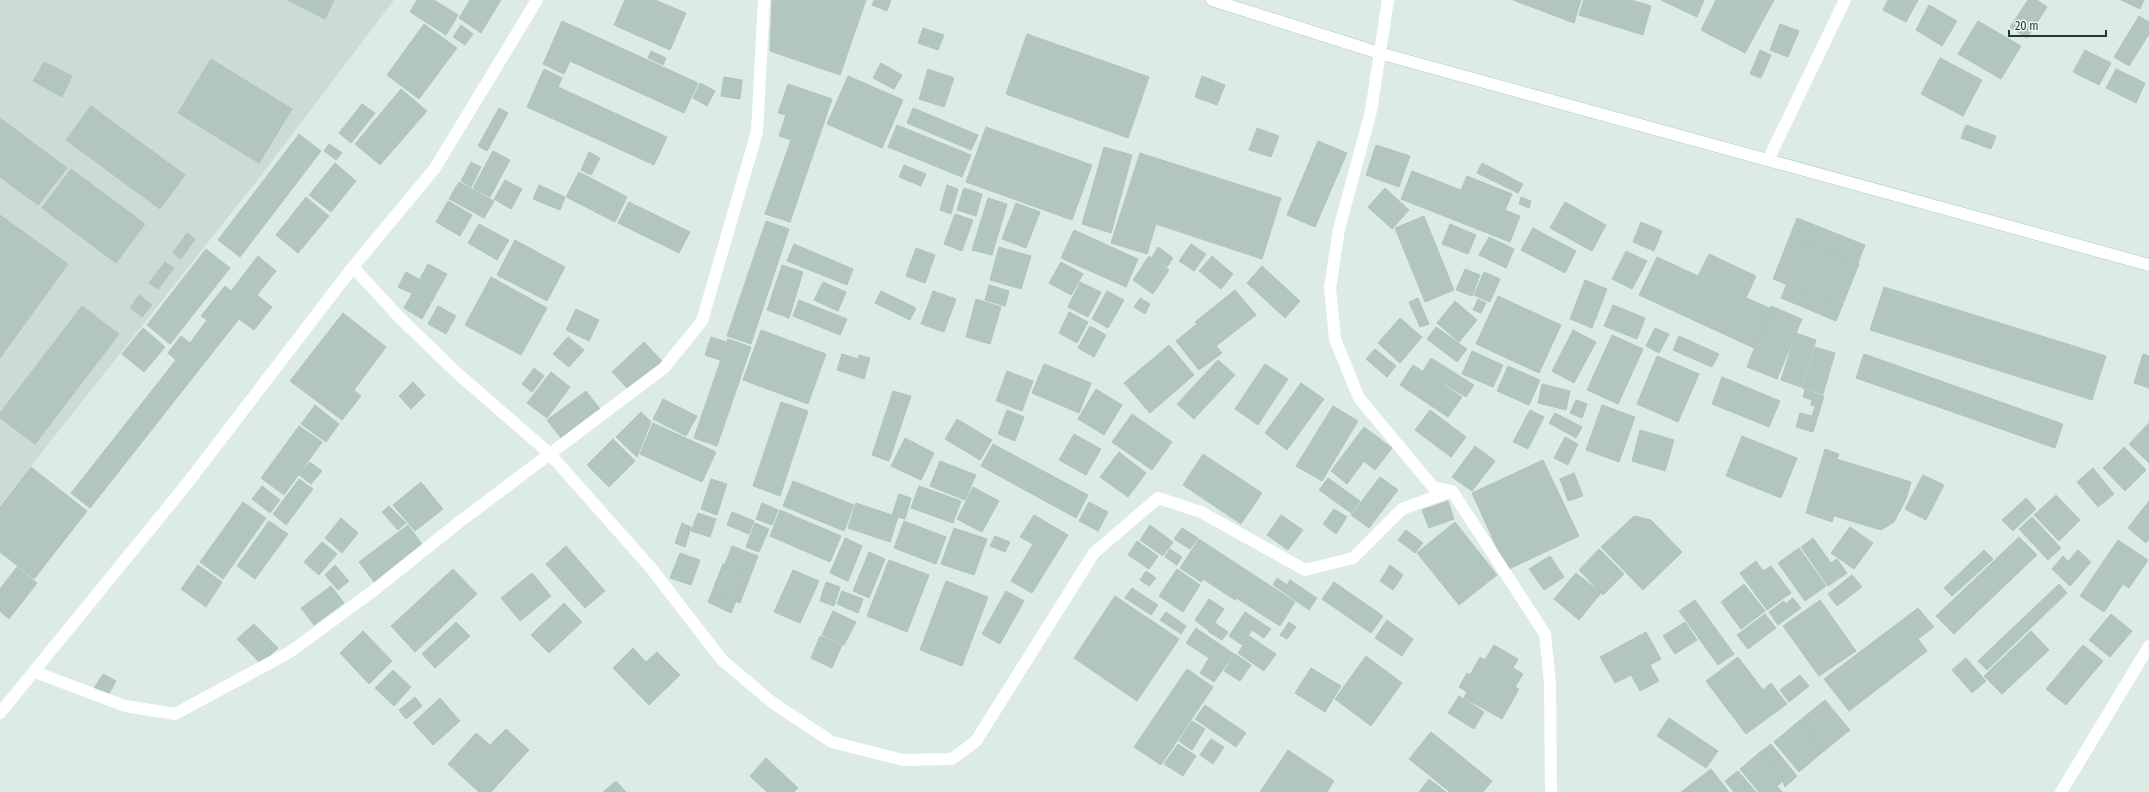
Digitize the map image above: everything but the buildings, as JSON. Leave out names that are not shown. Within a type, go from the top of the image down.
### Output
[{"type":"street","points":[[0,713],[35,672],[90,601],[186,485],[353,267],[435,168],[537,0]]},
{"type":"street","points":[[35,672],[125,706],[175,714],[290,652],[373,591],[549,453],[598,419],[664,368],[702,321],[758,132],[764,0]]},
{"type":"street","points":[[1212,0],[1379,53],[2149,265]]},
{"type":"street","points":[[1388,0],[1371,111],[1339,229],[1330,288],[1335,339],[1359,398],[1434,487],[1452,491],[1546,634],[1550,682],[1551,792]]},
{"type":"street","points":[[1768,160],[1845,0]]},
{"type":"street","points":[[353,267],[399,317],[457,373],[549,453],[651,568],[722,660],[773,703],[832,742],[904,760],[952,759],[976,741],[1094,553],[1158,498],[1200,512],[1305,570],[1353,558],[1402,509],[1452,491]]},
{"type":"street","points":[[2061,792],[2149,646]]},
{"type":"shaded area","points":[[0,0],[394,0],[259,178],[0,505]]}]
